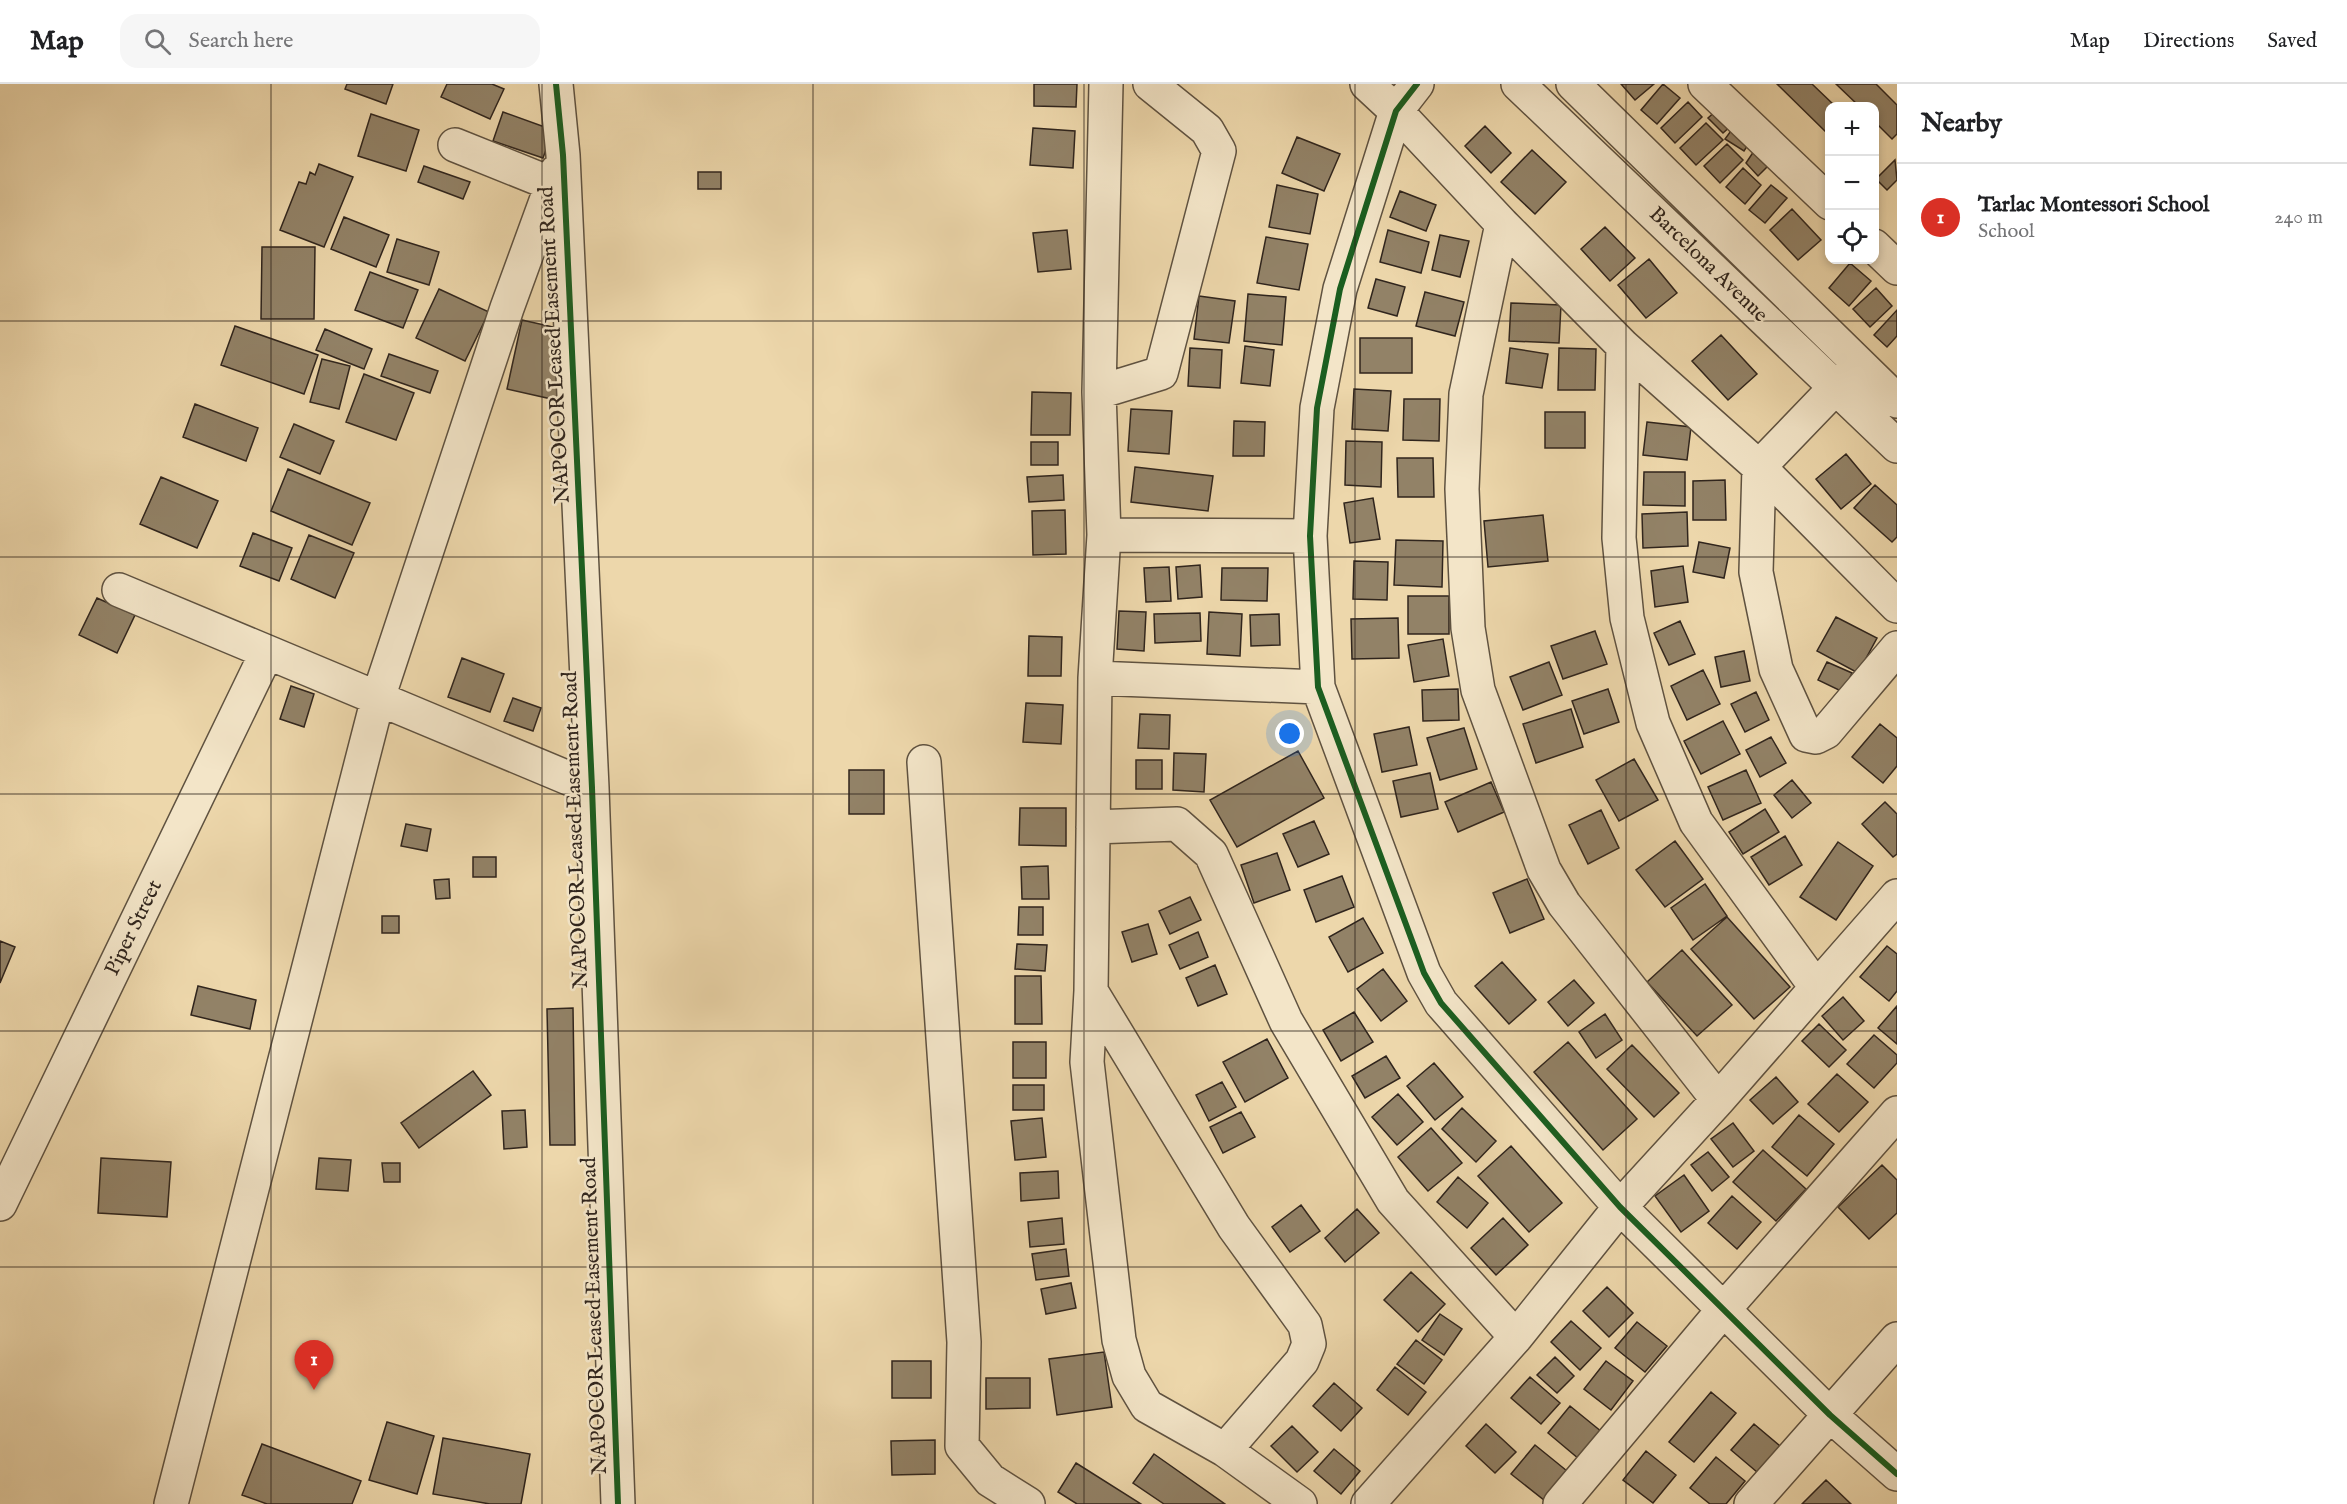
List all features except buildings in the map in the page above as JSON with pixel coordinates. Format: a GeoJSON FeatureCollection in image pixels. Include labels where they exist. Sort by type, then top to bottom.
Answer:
{"type":"FeatureCollection","features":[{"type":"Feature","properties":{"kind":"street","name":"NAPOCOR Leased Easement Road"},"geometry":{"type":"LineString","coordinates":[[556,84],[557,169],[592,788],[618,1504]]}},
{"type":"Feature","properties":{"kind":"street"},"geometry":{"type":"LineString","coordinates":[[1106,84],[1099,392],[1104,535],[1095,678],[1088,1062],[1122,1349],[1130,1376],[1147,1406],[1225,1450],[1300,1504]]}},
{"type":"Feature","properties":{"kind":"street"},"geometry":{"type":"LineString","coordinates":[[1099,392],[1161,373],[1219,151],[1207,130],[1150,84]]}},
{"type":"Feature","properties":{"kind":"street"},"geometry":{"type":"LineString","coordinates":[[1367,84],[1396,111],[1623,346],[1759,467],[1897,606]]}},
{"type":"Feature","properties":{"kind":"street"},"geometry":{"type":"LineString","coordinates":[[1417,84],[1396,111],[1340,289],[1317,408],[1310,536],[1318,687],[1424,973],[1441,1003],[1620,1207],[1830,1415],[1897,1474]]}},
{"type":"Feature","properties":{"kind":"street","name":"Barcelona Avenue"},"geometry":{"type":"LineString","coordinates":[[1518,84],[1897,446]]}},
{"type":"Feature","properties":{"kind":"street","name":"Barcelona Avenue"},"geometry":{"type":"LineString","coordinates":[[1573,84],[1897,401]]}},
{"type":"Feature","properties":{"kind":"street"},"geometry":{"type":"LineString","coordinates":[[1705,84],[1825,198]]}},
{"type":"Feature","properties":{"kind":"street"},"geometry":{"type":"LineString","coordinates":[[171,1504],[378,698],[507,308],[557,169],[456,145]]}},
{"type":"Feature","properties":{"kind":"street"},"geometry":{"type":"LineString","coordinates":[[1503,224],[1466,394],[1462,500],[1468,628],[1478,690],[1544,870],[1564,904],[1718,1100]]}},
{"type":"Feature","properties":{"kind":"street"},"geometry":{"type":"LineString","coordinates":[[1879,250],[1897,268]]}},
{"type":"Feature","properties":{"kind":"street"},"geometry":{"type":"LineString","coordinates":[[1623,346],[1618,494],[1619,538],[1627,618],[1653,723],[1696,822],[1816,987]]}},
{"type":"Feature","properties":{"kind":"street"},"geometry":{"type":"LineString","coordinates":[[1860,366],[1836,387],[1759,467],[1756,572],[1776,669],[1806,735],[1816,737],[1826,732],[1897,648]]}},
{"type":"Feature","properties":{"kind":"street"},"geometry":{"type":"LineString","coordinates":[[1104,535],[1310,536]]}},
{"type":"Feature","properties":{"kind":"street"},"geometry":{"type":"LineString","coordinates":[[119,590],[592,788]]}},
{"type":"Feature","properties":{"kind":"street","name":"Piper Street"},"geometry":{"type":"LineString","coordinates":[[0,1204],[267,652]]}},
{"type":"Feature","properties":{"kind":"street"},"geometry":{"type":"LineString","coordinates":[[1095,678],[1318,687]]}},
{"type":"Feature","properties":{"kind":"street"},"geometry":{"type":"LineString","coordinates":[[924,762],[964,1342],[962,1446],[990,1480],[1028,1504]]}},
{"type":"Feature","properties":{"kind":"street"},"geometry":{"type":"LineString","coordinates":[[1093,827],[1177,824],[1211,854],[1286,1021],[1393,1201],[1516,1337]]}},
{"type":"Feature","properties":{"kind":"street"},"geometry":{"type":"LineString","coordinates":[[1368,1504],[1516,1337],[1620,1207],[1718,1100],[1897,896]]}},
{"type":"Feature","properties":{"kind":"street"},"geometry":{"type":"LineString","coordinates":[[1091,992],[1234,1227],[1305,1325],[1309,1344],[1302,1361],[1225,1450]]}},
{"type":"Feature","properties":{"kind":"street"},"geometry":{"type":"LineString","coordinates":[[1560,1504],[1724,1309],[1897,1113]]}},
{"type":"Feature","properties":{"kind":"street"},"geometry":{"type":"LineString","coordinates":[[1750,1504],[1897,1339]]}},
{"type":"Feature","properties":{"kind":"cycle path"},"geometry":{"type":"LineString","coordinates":[[556,84],[563,155],[592,788],[618,1504]]}},
{"type":"Feature","properties":{"kind":"cycle path"},"geometry":{"type":"LineString","coordinates":[[1417,84],[1396,111],[1340,289],[1317,408],[1310,536],[1318,687],[1424,973],[1441,1003],[1620,1207],[1830,1415],[1897,1474]]}},
{"type":"Feature","properties":{"kind":"place","name":"Tarlac Montessori School"},"geometry":{"type":"Point","coordinates":[314,1390]}}]}
